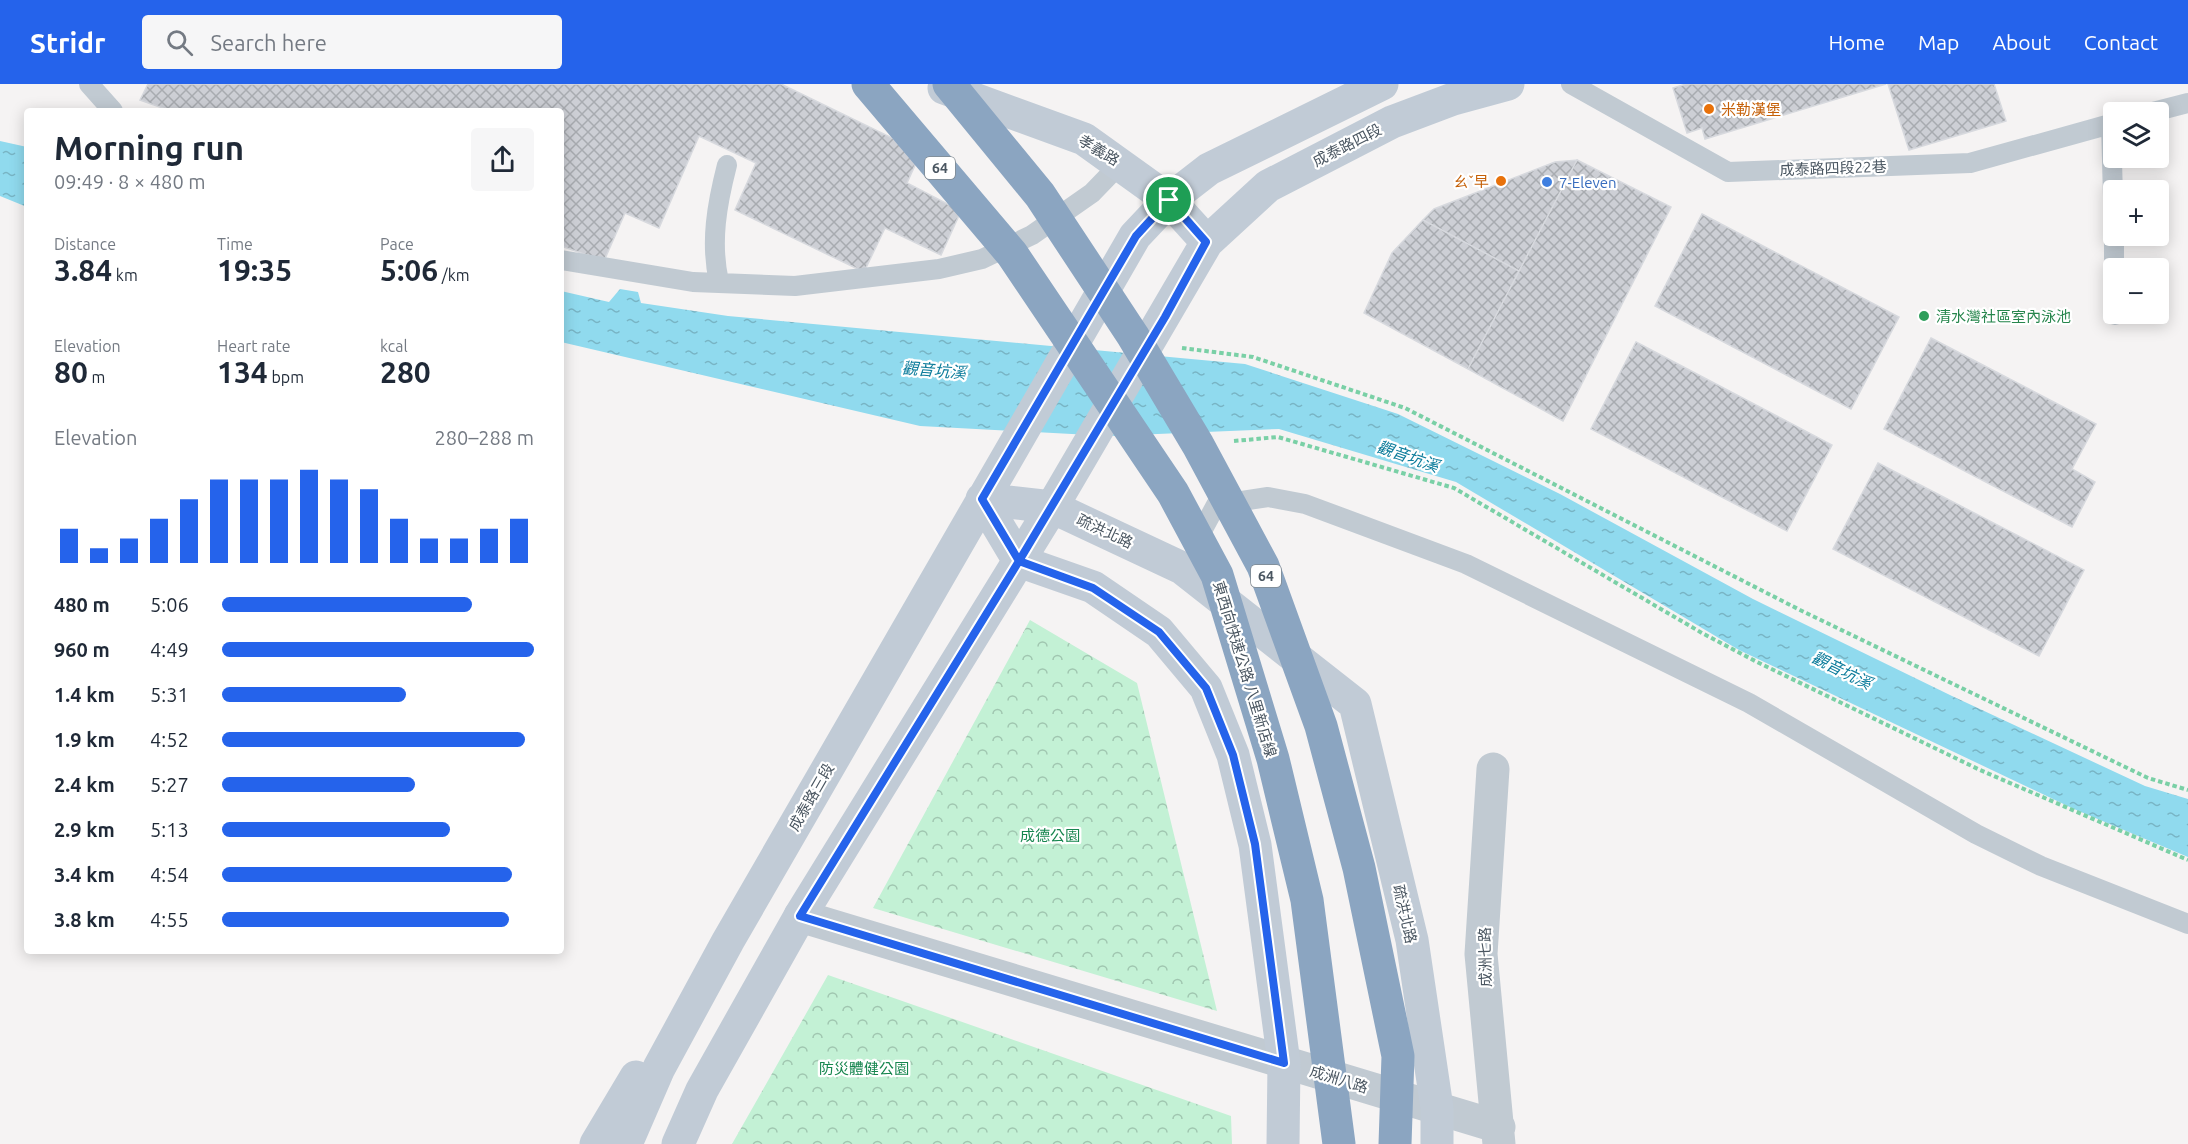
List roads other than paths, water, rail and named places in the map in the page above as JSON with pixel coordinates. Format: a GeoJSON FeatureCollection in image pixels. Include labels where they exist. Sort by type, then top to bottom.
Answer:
{"type":"FeatureCollection","features":[{"type":"Feature","properties":{"kind":"highway","name":"東西向快速公路 八里新店線"},"geometry":{"type":"LineString","coordinates":[[868,84],[1012,254],[1173,493],[1217,575],[1273,759],[1307,900],[1339,1144]]}},
{"type":"Feature","properties":{"kind":"highway","name":"64"},"geometry":{"type":"LineString","coordinates":[[949,84],[1040,195],[1133,336],[1198,445],[1263,566],[1321,726],[1359,868],[1398,1056],[1395,1144]]}},
{"type":"Feature","properties":{"kind":"main road","name":"孝義路"},"geometry":{"type":"LineString","coordinates":[[934,84],[1083,139],[1121,163],[1169,200],[1206,242]]}},
{"type":"Feature","properties":{"kind":"main road"},"geometry":{"type":"LineString","coordinates":[[1169,200],[1209,169],[1382,84]]}},
{"type":"Feature","properties":{"kind":"main road","name":"成泰路四段"},"geometry":{"type":"LineString","coordinates":[[1206,242],[1268,186],[1392,122],[1453,99],[1508,84]]}},
{"type":"Feature","properties":{"kind":"main road","name":"成泰路三段"},"geometry":{"type":"LineString","coordinates":[[626,1144],[659,1068],[728,941],[982,499],[1136,236],[1169,200]]}},
{"type":"Feature","properties":{"kind":"main road"},"geometry":{"type":"LineString","coordinates":[[678,1144],[702,1090],[800,916],[1052,507],[1165,317],[1206,242]]}},
{"type":"Feature","properties":{"kind":"main road"},"geometry":{"type":"LineString","coordinates":[[982,499],[1019,561],[1093,588],[1159,632],[1206,688],[1233,755],[1255,844],[1284,1063],[1283,1144]]}},
{"type":"Feature","properties":{"kind":"main road","name":"疏洪北路"},"geometry":{"type":"LineString","coordinates":[[982,499],[1052,507],[1182,568],[1355,704],[1412,940],[1437,1108],[1437,1144]]}},
{"type":"Feature","properties":{"kind":"main road"},"geometry":{"type":"LineString","coordinates":[[596,1144],[644,1062],[728,941]]}},
{"type":"Feature","properties":{"kind":"street","name":"成洲七路"},"geometry":{"type":"LineString","coordinates":[[1493,769],[1481,954],[1499,1136]]}},
{"type":"Feature","properties":{"kind":"street","name":"成洲八路"},"geometry":{"type":"LineString","coordinates":[[800,916],[1437,1108],[1499,1136]]}},
{"type":"Feature","properties":{"kind":"lane"},"geometry":{"type":"LineString","coordinates":[[90,84],[110,108]]}},
{"type":"Feature","properties":{"kind":"lane","name":"成泰路四段22巷"},"geometry":{"type":"LineString","coordinates":[[1571,84],[1728,172],[1970,163],[2103,126]]}},
{"type":"Feature","properties":{"kind":"lane"},"geometry":{"type":"LineString","coordinates":[[2169,108],[2188,103]]}},
{"type":"Feature","properties":{"kind":"lane"},"geometry":{"type":"LineString","coordinates":[[564,260],[693,282],[795,286],[939,269],[982,259],[1032,235],[1092,193],[1121,163]]}},
{"type":"Feature","properties":{"kind":"lane"},"geometry":{"type":"LineString","coordinates":[[719,282],[714,260],[715,225],[727,165]]}},
{"type":"Feature","properties":{"kind":"lane"},"geometry":{"type":"LineString","coordinates":[[1182,568],[1216,505],[1268,497],[1305,504],[1466,564],[1749,703],[1976,834],[2041,866],[2188,924]]}},
{"type":"Feature","properties":{"kind":"water"},"geometry":{"type":"Polygon","coordinates":[[[0,141],[24,146],[24,206],[0,196],[0,141]]]}},
{"type":"Feature","properties":{"kind":"water","name":"觀音坑溪"},"geometry":{"type":"Polygon","coordinates":[[[620,289],[638,292],[641,303],[728,316],[1245,364],[1398,414],[1560,494],[1753,599],[1952,696],[2145,786],[2188,799],[2188,857],[2074,809],[1739,650],[1456,482],[1279,429],[1109,436],[920,426],[564,343],[564,292],[609,302],[620,289]]]}},
{"type":"Feature","properties":{"kind":"place","name":"米勒漢堡"},"geometry":{"type":"Point","coordinates":[1709,109]}},
{"type":"Feature","properties":{"kind":"place","name":"ㄠˇ早"},"geometry":{"type":"Point","coordinates":[1501,181]}},
{"type":"Feature","properties":{"kind":"place","name":"7-Eleven"},"geometry":{"type":"Point","coordinates":[1547,182]}},
{"type":"Feature","properties":{"kind":"place","name":"清水灣社區室內泳池"},"geometry":{"type":"Point","coordinates":[1924,316]}},
{"type":"Feature","properties":{"kind":"park label","name":"成德公園"},"geometry":{"type":"Point","coordinates":[1050,835]}},
{"type":"Feature","properties":{"kind":"park label","name":"防災體健公園"},"geometry":{"type":"Point","coordinates":[864,1068]}}]}
